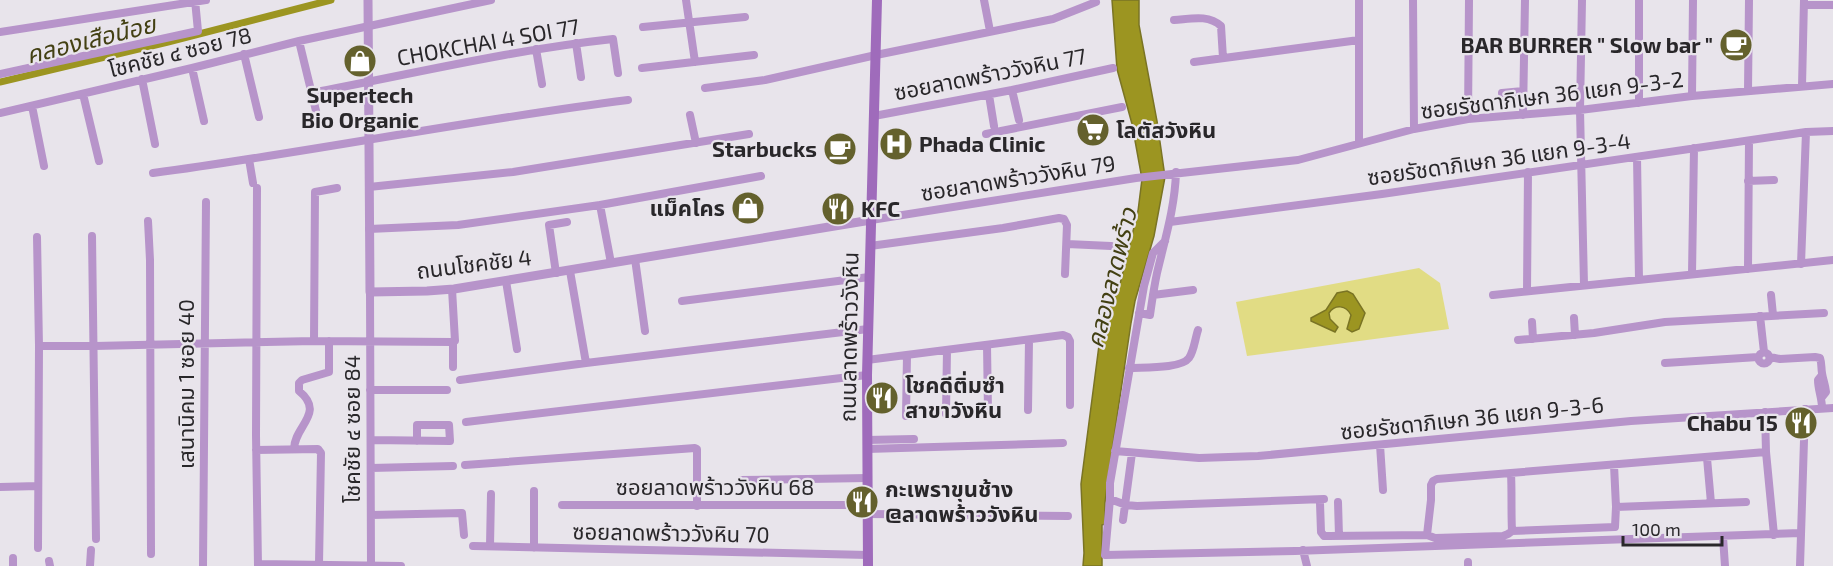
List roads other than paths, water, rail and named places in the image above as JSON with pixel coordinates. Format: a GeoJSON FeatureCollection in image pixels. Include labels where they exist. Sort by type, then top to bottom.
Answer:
{"type":"FeatureCollection","features":[{"type":"Feature","properties":{"kind":"main road","name":"ถนนลาดพร้าววังหิน"},"geometry":{"type":"LineString","coordinates":[[868,560],[867,360],[877,0]]}},
{"type":"Feature","properties":{"kind":"street"},"geometry":{"type":"LineString","coordinates":[[0,32],[206,0]]}},
{"type":"Feature","properties":{"kind":"street"},"geometry":{"type":"LineString","coordinates":[[368,0],[370,292]]}},
{"type":"Feature","properties":{"kind":"street","name":"โชคชัย ๔ ซอย 78"},"geometry":{"type":"LineString","coordinates":[[0,113],[299,41],[491,0]]}},
{"type":"Feature","properties":{"kind":"street"},"geometry":{"type":"LineString","coordinates":[[686,0],[695,62]]}},
{"type":"Feature","properties":{"kind":"street"},"geometry":{"type":"LineString","coordinates":[[984,0],[990,31]]}},
{"type":"Feature","properties":{"kind":"street"},"geometry":{"type":"LineString","coordinates":[[1359,0],[1359,143]]}},
{"type":"Feature","properties":{"kind":"street"},"geometry":{"type":"LineString","coordinates":[[1413,0],[1414,129]]}},
{"type":"Feature","properties":{"kind":"street"},"geometry":{"type":"LineString","coordinates":[[1468,120],[1469,0]]}},
{"type":"Feature","properties":{"kind":"street"},"geometry":{"type":"LineString","coordinates":[[1523,115],[1525,0]]}},
{"type":"Feature","properties":{"kind":"street"},"geometry":{"type":"LineString","coordinates":[[1582,0],[1580,110],[1584,285]]}},
{"type":"Feature","properties":{"kind":"street"},"geometry":{"type":"LineString","coordinates":[[1639,0],[1639,103]]}},
{"type":"Feature","properties":{"kind":"street"},"geometry":{"type":"LineString","coordinates":[[1692,96],[1693,0]]}},
{"type":"Feature","properties":{"kind":"street"},"geometry":{"type":"LineString","coordinates":[[1748,91],[1749,0]]}},
{"type":"Feature","properties":{"kind":"street"},"geometry":{"type":"LineString","coordinates":[[0,74],[198,31],[195,1]]}},
{"type":"Feature","properties":{"kind":"street"},"geometry":{"type":"LineString","coordinates":[[705,88],[765,80],[1053,19],[1096,2]]}},
{"type":"Feature","properties":{"kind":"street"},"geometry":{"type":"LineString","coordinates":[[1802,86],[1804,3],[1833,5]]}},
{"type":"Feature","properties":{"kind":"street"},"geometry":{"type":"LineString","coordinates":[[643,27],[745,17]]}},
{"type":"Feature","properties":{"kind":"street"},"geometry":{"type":"LineString","coordinates":[[1174,20],[1208,18],[1218,23],[1221,26],[1223,58]]}},
{"type":"Feature","properties":{"kind":"street","name":"CHOKCHAI 4 SOI 77"},"geometry":{"type":"LineString","coordinates":[[311,93],[491,56],[576,43],[614,40],[618,73]]}},
{"type":"Feature","properties":{"kind":"street"},"geometry":{"type":"LineString","coordinates":[[1194,62],[1359,40]]}},
{"type":"Feature","properties":{"kind":"street"},"geometry":{"type":"LineString","coordinates":[[299,41],[317,115]]}},
{"type":"Feature","properties":{"kind":"street"},"geometry":{"type":"LineString","coordinates":[[576,43],[581,77]]}},
{"type":"Feature","properties":{"kind":"street"},"geometry":{"type":"LineString","coordinates":[[536,49],[542,84]]}},
{"type":"Feature","properties":{"kind":"street"},"geometry":{"type":"LineString","coordinates":[[244,54],[259,117]]}},
{"type":"Feature","properties":{"kind":"street"},"geometry":{"type":"LineString","coordinates":[[642,68],[754,55]]}},
{"type":"Feature","properties":{"kind":"street"},"geometry":{"type":"LineString","coordinates":[[192,68],[204,121]]}},
{"type":"Feature","properties":{"kind":"street","name":"ซอยลาดพร้าววังหิน 77"},"geometry":{"type":"LineString","coordinates":[[874,116],[1113,68]]}},
{"type":"Feature","properties":{"kind":"street"},"geometry":{"type":"LineString","coordinates":[[142,79],[155,144]]}},
{"type":"Feature","properties":{"kind":"street","name":"ซอยรัชดาภิเษก 36 แยก 9-3-2"},"geometry":{"type":"LineString","coordinates":[[1136,178],[1298,160],[1414,129],[1468,120],[1580,110],[1692,96],[1833,84]]}},
{"type":"Feature","properties":{"kind":"street"},"geometry":{"type":"LineString","coordinates":[[1012,90],[1019,120]]}},
{"type":"Feature","properties":{"kind":"street"},"geometry":{"type":"LineString","coordinates":[[1502,93],[1524,91]]}},
{"type":"Feature","properties":{"kind":"street"},"geometry":{"type":"LineString","coordinates":[[83,94],[99,161]]}},
{"type":"Feature","properties":{"kind":"street"},"geometry":{"type":"LineString","coordinates":[[989,94],[994,126]]}},
{"type":"Feature","properties":{"kind":"street"},"geometry":{"type":"LineString","coordinates":[[153,172],[628,100]]}},
{"type":"Feature","properties":{"kind":"street"},"geometry":{"type":"LineString","coordinates":[[32,106],[44,166]]}},
{"type":"Feature","properties":{"kind":"street"},"geometry":{"type":"LineString","coordinates":[[986,134],[1122,107]]}},
{"type":"Feature","properties":{"kind":"street"},"geometry":{"type":"LineString","coordinates":[[690,115],[696,143]]}},
{"type":"Feature","properties":{"kind":"street","name":"ซอยรัชดาภิเษก 36 แยก 9-3-4"},"geometry":{"type":"LineString","coordinates":[[1170,222],[1382,194],[1806,132],[1833,131]]}},
{"type":"Feature","properties":{"kind":"street"},"geometry":{"type":"LineString","coordinates":[[1801,264],[1806,132]]}},
{"type":"Feature","properties":{"kind":"street"},"geometry":{"type":"LineString","coordinates":[[369,187],[513,172],[749,134]]}},
{"type":"Feature","properties":{"kind":"street"},"geometry":{"type":"LineString","coordinates":[[1748,269],[1749,141]]}},
{"type":"Feature","properties":{"kind":"street"},"geometry":{"type":"LineString","coordinates":[[1692,274],[1694,148]]}},
{"type":"Feature","properties":{"kind":"street"},"geometry":{"type":"LineString","coordinates":[[1637,157],[1639,280]]}},
{"type":"Feature","properties":{"kind":"street"},"geometry":{"type":"LineString","coordinates":[[249,159],[255,185],[258,565],[401,566]]}},
{"type":"Feature","properties":{"kind":"street"},"geometry":{"type":"LineString","coordinates":[[1139,313],[1150,315],[1176,194],[1176,172]]}},
{"type":"Feature","properties":{"kind":"street"},"geometry":{"type":"LineString","coordinates":[[1527,291],[1528,172]]}},
{"type":"Feature","properties":{"kind":"street"},"geometry":{"type":"LineString","coordinates":[[369,229],[458,225],[600,205],[761,176]]}},
{"type":"Feature","properties":{"kind":"street","name":"ซอยลาดพร้าววังหิน 79"},"geometry":{"type":"LineString","coordinates":[[871,220],[1136,178]]}},
{"type":"Feature","properties":{"kind":"street"},"geometry":{"type":"LineString","coordinates":[[1748,181],[1774,180]]}},
{"type":"Feature","properties":{"kind":"street"},"geometry":{"type":"LineString","coordinates":[[314,341],[315,192],[337,188]]}},
{"type":"Feature","properties":{"kind":"street","name":"เสนานิคม 1 ซอย 40"},"geometry":{"type":"LineString","coordinates":[[203,566],[206,202]]}},
{"type":"Feature","properties":{"kind":"street"},"geometry":{"type":"LineString","coordinates":[[600,205],[611,263]]}},
{"type":"Feature","properties":{"kind":"street"},"geometry":{"type":"LineString","coordinates":[[870,246],[1059,218],[1064,219],[1067,225],[1065,274]]}},
{"type":"Feature","properties":{"kind":"street","name":"ถนนโชคชัย 4"},"geometry":{"type":"LineString","coordinates":[[370,292],[452,289],[871,220]]}},
{"type":"Feature","properties":{"kind":"street"},"geometry":{"type":"LineString","coordinates":[[148,221],[151,554]]}},
{"type":"Feature","properties":{"kind":"street"},"geometry":{"type":"LineString","coordinates":[[556,273],[549,225],[567,222]]}},
{"type":"Feature","properties":{"kind":"street"},"geometry":{"type":"LineString","coordinates":[[92,236],[96,539]]}},
{"type":"Feature","properties":{"kind":"street"},"geometry":{"type":"LineString","coordinates":[[37,237],[38,548]]}},
{"type":"Feature","properties":{"kind":"street"},"geometry":{"type":"LineString","coordinates":[[1165,241],[1153,253],[1139,313],[1110,483],[1105,555],[1800,533]]}},
{"type":"Feature","properties":{"kind":"street"},"geometry":{"type":"LineString","coordinates":[[1066,243],[1111,246]]}},
{"type":"Feature","properties":{"kind":"street"},"geometry":{"type":"LineString","coordinates":[[634,259],[645,331]]}},
{"type":"Feature","properties":{"kind":"street"},"geometry":{"type":"LineString","coordinates":[[1493,295],[1833,260]]}},
{"type":"Feature","properties":{"kind":"street"},"geometry":{"type":"LineString","coordinates":[[570,270],[585,363]]}},
{"type":"Feature","properties":{"kind":"street"},"geometry":{"type":"LineString","coordinates":[[682,301],[869,277]]}},
{"type":"Feature","properties":{"kind":"street"},"geometry":{"type":"LineString","coordinates":[[506,281],[517,349]]}},
{"type":"Feature","properties":{"kind":"street"},"geometry":{"type":"LineString","coordinates":[[452,289],[455,341],[453,342],[453,367]]}},
{"type":"Feature","properties":{"kind":"street"},"geometry":{"type":"LineString","coordinates":[[1154,295],[1193,291]]}},
{"type":"Feature","properties":{"kind":"street","name":"โชคชัย ๔ ซอย 84"},"geometry":{"type":"LineString","coordinates":[[370,292],[371,565]]}},
{"type":"Feature","properties":{"kind":"street"},"geometry":{"type":"LineString","coordinates":[[1771,295],[1773,315]]}},
{"type":"Feature","properties":{"kind":"street"},"geometry":{"type":"LineString","coordinates":[[1518,340],[1575,335],[1665,322],[1824,313]]}},
{"type":"Feature","properties":{"kind":"street"},"geometry":{"type":"LineString","coordinates":[[1760,316],[1764,356]]}},
{"type":"Feature","properties":{"kind":"street"},"geometry":{"type":"LineString","coordinates":[[1574,318],[1575,335]]}},
{"type":"Feature","properties":{"kind":"street"},"geometry":{"type":"LineString","coordinates":[[1532,322],[1533,339]]}},
{"type":"Feature","properties":{"kind":"street"},"geometry":{"type":"LineString","coordinates":[[460,380],[868,329]]}},
{"type":"Feature","properties":{"kind":"street"},"geometry":{"type":"LineString","coordinates":[[1129,368],[1174,366],[1184,363],[1192,352],[1198,330]]}},
{"type":"Feature","properties":{"kind":"street"},"geometry":{"type":"LineString","coordinates":[[867,360],[1062,335],[1068,337],[1070,341],[1070,405]]}},
{"type":"Feature","properties":{"kind":"street"},"geometry":{"type":"LineString","coordinates":[[1028,410],[1029,340]]}},
{"type":"Feature","properties":{"kind":"street"},"geometry":{"type":"LineString","coordinates":[[39,346],[314,341],[453,342]]}},
{"type":"Feature","properties":{"kind":"street"},"geometry":{"type":"LineString","coordinates":[[294,449],[294,443],[311,408],[304,395],[299,392],[299,383],[328,372],[328,341]]}},
{"type":"Feature","properties":{"kind":"street"},"geometry":{"type":"LineString","coordinates":[[987,345],[988,412]]}},
{"type":"Feature","properties":{"kind":"street"},"geometry":{"type":"LineString","coordinates":[[946,350],[946,414]]}},
{"type":"Feature","properties":{"kind":"street"},"geometry":{"type":"LineString","coordinates":[[906,416],[907,355]]}},
{"type":"Feature","properties":{"kind":"street"},"geometry":{"type":"LineString","coordinates":[[1665,363],[1764,356],[1780,359],[1820,358],[1826,392],[1822,397],[1822,408]]}},
{"type":"Feature","properties":{"kind":"street"},"geometry":{"type":"LineString","coordinates":[[466,422],[867,375]]}},
{"type":"Feature","properties":{"kind":"street"},"geometry":{"type":"LineString","coordinates":[[370,390],[447,390]]}},
{"type":"Feature","properties":{"kind":"street","name":"ซอยรัชดาภิเษก 36 แยก 9-3-6"},"geometry":{"type":"LineString","coordinates":[[1115,451],[1199,458],[1308,453],[1631,421],[1833,408]]}},
{"type":"Feature","properties":{"kind":"street"},"geometry":{"type":"LineString","coordinates":[[1800,566],[1805,409]]}},
{"type":"Feature","properties":{"kind":"street"},"geometry":{"type":"LineString","coordinates":[[1765,412],[1766,452],[1774,535]]}},
{"type":"Feature","properties":{"kind":"street"},"geometry":{"type":"LineString","coordinates":[[370,440],[417,441],[450,441],[449,425],[417,425],[417,441]]}},
{"type":"Feature","properties":{"kind":"street"},"geometry":{"type":"LineString","coordinates":[[867,445],[914,439]]}},
{"type":"Feature","properties":{"kind":"street"},"geometry":{"type":"LineString","coordinates":[[867,445],[1063,443]]}},
{"type":"Feature","properties":{"kind":"street"},"geometry":{"type":"LineString","coordinates":[[1380,445],[1383,490]]}},
{"type":"Feature","properties":{"kind":"street"},"geometry":{"type":"LineString","coordinates":[[465,465],[695,448],[697,449],[697,506]]}},
{"type":"Feature","properties":{"kind":"street"},"geometry":{"type":"LineString","coordinates":[[256,450],[318,449],[321,453],[319,564]]}},
{"type":"Feature","properties":{"kind":"street"},"geometry":{"type":"LineString","coordinates":[[1427,535],[1431,485],[1437,479],[1766,452]]}},
{"type":"Feature","properties":{"kind":"street"},"geometry":{"type":"LineString","coordinates":[[1123,520],[1132,453]]}},
{"type":"Feature","properties":{"kind":"street"},"geometry":{"type":"LineString","coordinates":[[1707,458],[1711,503]]}},
{"type":"Feature","properties":{"kind":"street"},"geometry":{"type":"LineString","coordinates":[[1110,499],[1137,506],[1322,501],[1321,532],[1324,536],[1427,535],[1435,538],[1503,536],[1512,531],[1616,527],[1614,465]]}},
{"type":"Feature","properties":{"kind":"street"},"geometry":{"type":"LineString","coordinates":[[371,468],[453,466]]}},
{"type":"Feature","properties":{"kind":"street"},"geometry":{"type":"LineString","coordinates":[[1511,473],[1512,531]]}},
{"type":"Feature","properties":{"kind":"street"},"geometry":{"type":"LineString","coordinates":[[741,480],[868,478]]}},
{"type":"Feature","properties":{"kind":"street"},"geometry":{"type":"LineString","coordinates":[[0,487],[38,486]]}},
{"type":"Feature","properties":{"kind":"street"},"geometry":{"type":"LineString","coordinates":[[534,491],[534,548]]}},
{"type":"Feature","properties":{"kind":"street"},"geometry":{"type":"LineString","coordinates":[[490,546],[491,494]]}},
{"type":"Feature","properties":{"kind":"street"},"geometry":{"type":"LineString","coordinates":[[1338,502],[1339,536]]}},
{"type":"Feature","properties":{"kind":"street"},"geometry":{"type":"LineString","coordinates":[[1616,507],[1746,502]]}},
{"type":"Feature","properties":{"kind":"street","name":"ซอยลาดพร้าววังหิน 68"},"geometry":{"type":"LineString","coordinates":[[562,505],[697,506],[1068,516]]}},
{"type":"Feature","properties":{"kind":"street"},"geometry":{"type":"LineString","coordinates":[[371,515],[462,513],[464,534]]}},
{"type":"Feature","properties":{"kind":"street"},"geometry":{"type":"LineString","coordinates":[[1723,537],[1725,566]]}},
{"type":"Feature","properties":{"kind":"street","name":"ซอยลาดพร้าววังหิน 70"},"geometry":{"type":"LineString","coordinates":[[473,546],[868,560]]}},
{"type":"Feature","properties":{"kind":"street"},"geometry":{"type":"LineString","coordinates":[[90,566],[91,550]]}},
{"type":"Feature","properties":{"kind":"street"},"geometry":{"type":"LineString","coordinates":[[1303,550],[1307,566]]}},
{"type":"Feature","properties":{"kind":"waterway","name":"คลองเสือน้อย"},"geometry":{"type":"LineString","coordinates":[[0,82],[331,0]]}},
{"type":"Feature","properties":{"kind":"place","name":"BAR BURRER \" Slow bar \""},"geometry":{"type":"Point","coordinates":[1736,45]}},
{"type":"Feature","properties":{"kind":"place","name":"Supertech Bio Organic"},"geometry":{"type":"Point","coordinates":[360,61]}},
{"type":"Feature","properties":{"kind":"place","name":"โลตัสวังหิน"},"geometry":{"type":"Point","coordinates":[1093,130]}},
{"type":"Feature","properties":{"kind":"place","name":"Phada Clinic"},"geometry":{"type":"Point","coordinates":[896,144]}},
{"type":"Feature","properties":{"kind":"place","name":"Starbucks"},"geometry":{"type":"Point","coordinates":[840,149]}},
{"type":"Feature","properties":{"kind":"place","name":"แม็คโคร"},"geometry":{"type":"Point","coordinates":[748,208]}},
{"type":"Feature","properties":{"kind":"place","name":"KFC"},"geometry":{"type":"Point","coordinates":[838,209]}},
{"type":"Feature","properties":{"kind":"place","name":"โชคดีติ่มซำ สาขาวังหิน"},"geometry":{"type":"Point","coordinates":[882,398]}},
{"type":"Feature","properties":{"kind":"place","name":"Chabu 15"},"geometry":{"type":"Point","coordinates":[1801,423]}},
{"type":"Feature","properties":{"kind":"place","name":"กะเพราขุนช้าง @ลาดพร้าววังหิน"},"geometry":{"type":"Point","coordinates":[862,502]}},
{"type":"Feature","properties":{"kind":"water label","name":"คลองลาดพร้าว"},"geometry":{"type":"Point","coordinates":[1112,278]}}]}
